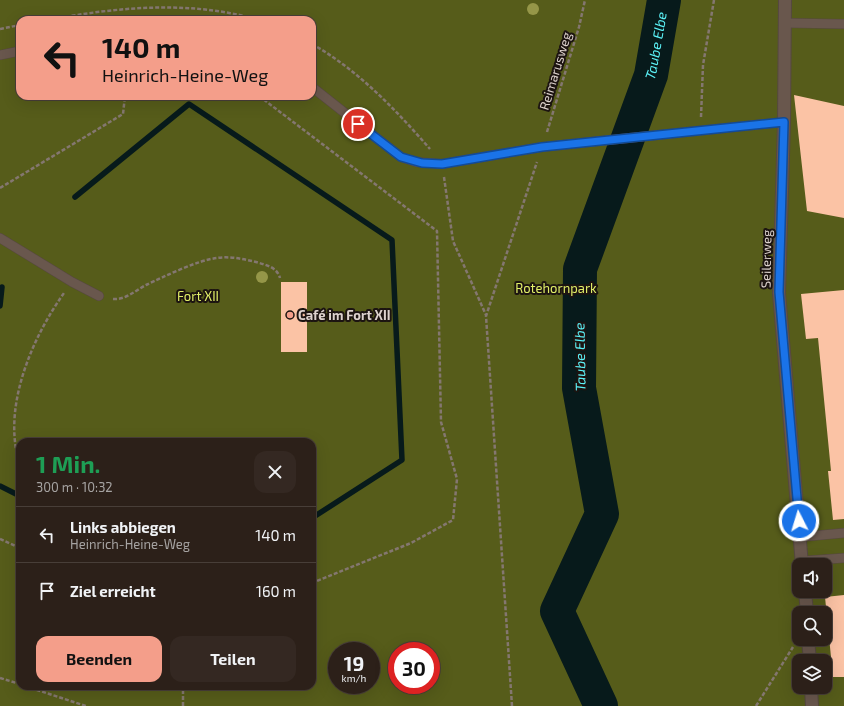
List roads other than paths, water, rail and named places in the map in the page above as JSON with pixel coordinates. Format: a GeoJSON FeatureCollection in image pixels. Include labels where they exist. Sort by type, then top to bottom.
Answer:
{"type":"FeatureCollection","features":[{"type":"Feature","properties":{"kind":"street","name":"Seilerweg"},"geometry":{"type":"LineString","coordinates":[[785,0],[784,122],[779,292],[802,558]]}},
{"type":"Feature","properties":{"kind":"street"},"geometry":{"type":"LineString","coordinates":[[811,694],[812,706]]}},
{"type":"Feature","properties":{"kind":"lane"},"geometry":{"type":"LineString","coordinates":[[785,23],[844,24]]}},
{"type":"Feature","properties":{"kind":"lane"},"geometry":{"type":"LineString","coordinates":[[0,55],[16,52]]}},
{"type":"Feature","properties":{"kind":"lane"},"geometry":{"type":"LineString","coordinates":[[316,90],[381,143],[401,157],[422,163],[442,164],[542,147],[784,122]]}},
{"type":"Feature","properties":{"kind":"lane"},"geometry":{"type":"LineString","coordinates":[[0,238],[72,282],[99,296]]}},
{"type":"Feature","properties":{"kind":"lane"},"geometry":{"type":"LineString","coordinates":[[800,537],[844,533]]}},
{"type":"Feature","properties":{"kind":"lane"},"geometry":{"type":"LineString","coordinates":[[832,559],[844,558]]}},
{"type":"Feature","properties":{"kind":"waterway","name":"Taube Elbe"},"geometry":{"type":"LineString","coordinates":[[601,706],[557,611],[602,514],[579,388],[580,269],[651,75],[664,0]]}},
{"type":"Feature","properties":{"kind":"waterway"},"geometry":{"type":"LineString","coordinates":[[75,197],[189,104],[392,240],[402,460],[316,515]]}},
{"type":"Feature","properties":{"kind":"waterway"},"geometry":{"type":"LineString","coordinates":[[0,306],[2,287]]}},
{"type":"Feature","properties":{"kind":"waterway"},"geometry":{"type":"LineString","coordinates":[[0,486],[16,494]]}},
{"type":"Feature","properties":{"kind":"place","name":"Café im Fort XII"},"geometry":{"type":"Point","coordinates":[290,315]}},
{"type":"Feature","properties":{"kind":"park label","name":"Rotehornpark"},"geometry":{"type":"Point","coordinates":[556,288]}},
{"type":"Feature","properties":{"kind":"park label","name":"Fort XII"},"geometry":{"type":"Point","coordinates":[198,296]}}]}
